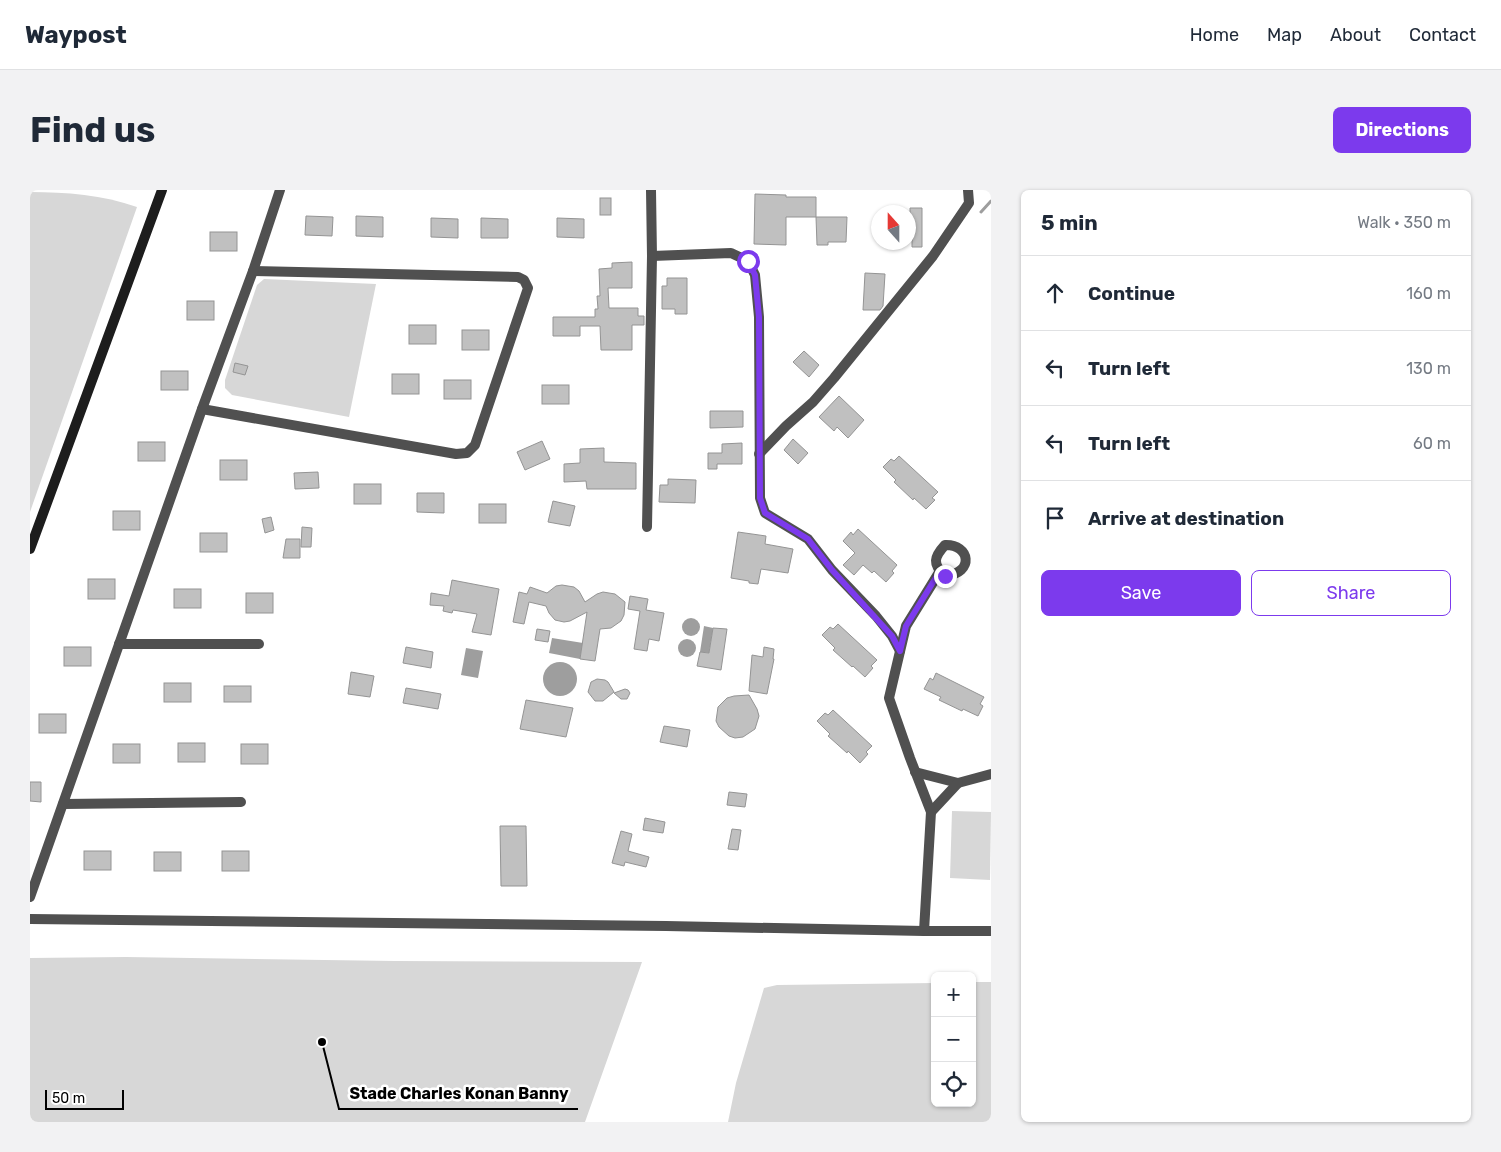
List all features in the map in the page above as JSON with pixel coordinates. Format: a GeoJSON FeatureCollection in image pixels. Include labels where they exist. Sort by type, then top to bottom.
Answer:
{"type":"FeatureCollection","features":[{"type":"Feature","properties":{"kind":"street"},"geometry":{"type":"LineString","coordinates":[[30,548],[162,190]]}},
{"type":"Feature","properties":{"kind":"street"},"geometry":{"type":"LineString","coordinates":[[30,897],[202,409],[253,271],[280,190]]}},
{"type":"Feature","properties":{"kind":"street"},"geometry":{"type":"LineString","coordinates":[[647,527],[652,256],[651,190]]}},
{"type":"Feature","properties":{"kind":"street"},"geometry":{"type":"LineString","coordinates":[[759,454],[813,402],[933,256],[969,203],[968,190]]}},
{"type":"Feature","properties":{"kind":"street"},"geometry":{"type":"LineString","coordinates":[[652,256],[731,253],[748,261],[755,275],[759,317],[760,498],[765,513],[808,539],[832,570],[886,629],[900,651]]}},
{"type":"Feature","properties":{"kind":"street"},"geometry":{"type":"LineString","coordinates":[[202,409],[456,454],[468,453],[474,445],[528,288],[524,280],[518,277],[253,271]]}},
{"type":"Feature","properties":{"kind":"street"},"geometry":{"type":"LineString","coordinates":[[924,931],[931,812],[889,698],[906,626],[940,571]]}},
{"type":"Feature","properties":{"kind":"street"},"geometry":{"type":"LineString","coordinates":[[119,644],[259,644]]}},
{"type":"Feature","properties":{"kind":"street"},"geometry":{"type":"LineString","coordinates":[[915,772],[958,783],[991,774]]}},
{"type":"Feature","properties":{"kind":"street"},"geometry":{"type":"LineString","coordinates":[[931,812],[958,783]]}},
{"type":"Feature","properties":{"kind":"street"},"geometry":{"type":"LineString","coordinates":[[63,804],[241,802]]}},
{"type":"Feature","properties":{"kind":"street"},"geometry":{"type":"LineString","coordinates":[[30,919],[623,925],[924,931],[991,930]]}},
{"type":"Feature","properties":{"kind":"shaded area"},"geometry":{"type":"Polygon","coordinates":[[[30,192],[84,195],[137,207],[30,512],[30,192]]]}},
{"type":"Feature","properties":{"kind":"shaded area"},"geometry":{"type":"Polygon","coordinates":[[[264,279],[376,284],[349,417],[232,395],[225,388],[225,380],[257,285],[264,279]]]}},
{"type":"Feature","properties":{"kind":"shaded area"},"geometry":{"type":"Polygon","coordinates":[[[691,618],[697,621],[700,627],[697,633],[691,636],[685,633],[682,627],[685,621],[691,618]]]}},
{"type":"Feature","properties":{"kind":"shaded area"},"geometry":{"type":"Polygon","coordinates":[[[704,626],[713,628],[709,653],[700,652],[704,626]]]}},
{"type":"Feature","properties":{"kind":"shaded area"},"geometry":{"type":"Polygon","coordinates":[[[552,638],[583,643],[580,659],[549,653],[552,638]]]}},
{"type":"Feature","properties":{"kind":"shaded area"},"geometry":{"type":"Polygon","coordinates":[[[687,639],[693,642],[696,648],[693,654],[687,657],[681,654],[678,648],[681,642],[687,639]]]}},
{"type":"Feature","properties":{"kind":"shaded area"},"geometry":{"type":"Polygon","coordinates":[[[466,648],[483,651],[478,678],[461,675],[466,648]]]}},
{"type":"Feature","properties":{"kind":"shaded area"},"geometry":{"type":"Polygon","coordinates":[[[560,662],[572,667],[577,679],[572,691],[560,696],[548,691],[543,679],[548,667],[560,662]]]}},
{"type":"Feature","properties":{"kind":"shaded area"},"geometry":{"type":"Polygon","coordinates":[[[952,811],[991,812],[990,880],[950,878],[952,811]]]}},
{"type":"Feature","properties":{"kind":"shaded area"},"geometry":{"type":"Polygon","coordinates":[[[126,957],[642,962],[585,1122],[30,1122],[30,958],[126,957]]]}},
{"type":"Feature","properties":{"kind":"shaded area"},"geometry":{"type":"Polygon","coordinates":[[[976,982],[991,982],[991,1122],[728,1122],[736,1083],[764,988],[777,985],[931,983],[931,1107],[976,1107],[976,982]]]}},
{"type":"Feature","properties":{"kind":"building"},"geometry":{"type":"Polygon","coordinates":[[[755,194],[816,197],[816,217],[786,217],[786,245],[754,244],[755,194]]]}},
{"type":"Feature","properties":{"kind":"building"},"geometry":{"type":"Polygon","coordinates":[[[600,198],[611,198],[611,215],[600,215],[600,198]]]}},
{"type":"Feature","properties":{"kind":"building"},"geometry":{"type":"Polygon","coordinates":[[[916,208],[922,208],[922,247],[916,247],[916,208]]]}},
{"type":"Feature","properties":{"kind":"building"},"geometry":{"type":"Polygon","coordinates":[[[306,216],[333,217],[332,236],[305,235],[306,216]]]}},
{"type":"Feature","properties":{"kind":"building"},"geometry":{"type":"Polygon","coordinates":[[[356,216],[383,217],[383,237],[356,236],[356,216]]]}},
{"type":"Feature","properties":{"kind":"building"},"geometry":{"type":"Polygon","coordinates":[[[816,217],[847,217],[846,242],[828,242],[828,245],[817,245],[816,217]]]}},
{"type":"Feature","properties":{"kind":"building"},"geometry":{"type":"Polygon","coordinates":[[[431,218],[458,219],[458,238],[431,237],[431,218]]]}},
{"type":"Feature","properties":{"kind":"building"},"geometry":{"type":"Polygon","coordinates":[[[481,218],[508,219],[508,238],[481,238],[481,218]]]}},
{"type":"Feature","properties":{"kind":"building"},"geometry":{"type":"Polygon","coordinates":[[[557,218],[584,219],[584,238],[557,237],[557,218]]]}},
{"type":"Feature","properties":{"kind":"building"},"geometry":{"type":"Polygon","coordinates":[[[210,232],[237,232],[237,251],[210,251],[210,232]]]}},
{"type":"Feature","properties":{"kind":"building"},"geometry":{"type":"Polygon","coordinates":[[[632,262],[632,288],[608,288],[609,308],[638,308],[638,316],[644,316],[644,325],[632,325],[632,350],[601,350],[600,326],[580,326],[580,336],[553,336],[553,317],[595,317],[595,309],[598,309],[597,296],[600,296],[599,269],[612,268],[612,263],[632,262]]]}},
{"type":"Feature","properties":{"kind":"building"},"geometry":{"type":"Polygon","coordinates":[[[865,273],[885,274],[883,306],[880,310],[863,310],[865,273]]]}},
{"type":"Feature","properties":{"kind":"building"},"geometry":{"type":"Polygon","coordinates":[[[667,278],[687,278],[687,314],[675,314],[675,309],[662,309],[662,286],[667,286],[667,278]]]}},
{"type":"Feature","properties":{"kind":"building"},"geometry":{"type":"Polygon","coordinates":[[[187,301],[214,301],[214,320],[187,320],[187,301]]]}},
{"type":"Feature","properties":{"kind":"building"},"geometry":{"type":"Polygon","coordinates":[[[409,325],[436,325],[436,344],[409,344],[409,325]]]}},
{"type":"Feature","properties":{"kind":"building"},"geometry":{"type":"Polygon","coordinates":[[[462,330],[489,330],[489,350],[462,350],[462,330]]]}},
{"type":"Feature","properties":{"kind":"building"},"geometry":{"type":"Polygon","coordinates":[[[804,351],[819,365],[809,377],[793,362],[804,351]]]}},
{"type":"Feature","properties":{"kind":"building"},"geometry":{"type":"Polygon","coordinates":[[[235,363],[248,366],[245,375],[233,372],[235,363]]]}},
{"type":"Feature","properties":{"kind":"building"},"geometry":{"type":"Polygon","coordinates":[[[161,371],[188,371],[188,390],[161,390],[161,371]]]}},
{"type":"Feature","properties":{"kind":"building"},"geometry":{"type":"Polygon","coordinates":[[[392,374],[419,374],[419,394],[392,394],[392,374]]]}},
{"type":"Feature","properties":{"kind":"building"},"geometry":{"type":"Polygon","coordinates":[[[444,380],[471,380],[471,399],[444,399],[444,380]]]}},
{"type":"Feature","properties":{"kind":"building"},"geometry":{"type":"Polygon","coordinates":[[[542,385],[569,385],[569,404],[542,404],[542,385]]]}},
{"type":"Feature","properties":{"kind":"building"},"geometry":{"type":"Polygon","coordinates":[[[839,396],[864,420],[848,438],[837,427],[834,431],[819,417],[839,396]]]}},
{"type":"Feature","properties":{"kind":"building"},"geometry":{"type":"Polygon","coordinates":[[[710,411],[743,411],[743,427],[710,428],[710,411]]]}},
{"type":"Feature","properties":{"kind":"building"},"geometry":{"type":"Polygon","coordinates":[[[793,439],[808,453],[798,464],[784,450],[793,439]]]}},
{"type":"Feature","properties":{"kind":"building"},"geometry":{"type":"Polygon","coordinates":[[[542,441],[550,459],[525,470],[517,452],[542,441]]]}},
{"type":"Feature","properties":{"kind":"building"},"geometry":{"type":"Polygon","coordinates":[[[138,442],[165,442],[165,461],[138,461],[138,442]]]}},
{"type":"Feature","properties":{"kind":"building"},"geometry":{"type":"Polygon","coordinates":[[[742,443],[742,464],[717,464],[717,469],[708,469],[708,453],[722,453],[722,444],[742,443]]]}},
{"type":"Feature","properties":{"kind":"building"},"geometry":{"type":"Polygon","coordinates":[[[604,448],[604,462],[636,463],[636,489],[587,489],[586,481],[564,482],[564,464],[580,463],[580,449],[604,448]]]}},
{"type":"Feature","properties":{"kind":"building"},"geometry":{"type":"Polygon","coordinates":[[[899,456],[938,492],[932,498],[935,500],[926,509],[914,498],[913,500],[894,482],[896,480],[883,467],[891,459],[894,461],[899,456]]]}},
{"type":"Feature","properties":{"kind":"building"},"geometry":{"type":"Polygon","coordinates":[[[220,460],[247,460],[247,480],[220,480],[220,460]]]}},
{"type":"Feature","properties":{"kind":"building"},"geometry":{"type":"Polygon","coordinates":[[[318,472],[319,488],[295,489],[294,473],[318,472]]]}},
{"type":"Feature","properties":{"kind":"building"},"geometry":{"type":"Polygon","coordinates":[[[668,479],[696,480],[695,503],[659,502],[660,485],[668,485],[668,479]]]}},
{"type":"Feature","properties":{"kind":"building"},"geometry":{"type":"Polygon","coordinates":[[[354,484],[381,484],[381,504],[354,504],[354,484]]]}},
{"type":"Feature","properties":{"kind":"building"},"geometry":{"type":"Polygon","coordinates":[[[417,493],[444,493],[444,513],[417,512],[417,493]]]}},
{"type":"Feature","properties":{"kind":"building"},"geometry":{"type":"Polygon","coordinates":[[[553,501],[575,506],[570,526],[548,522],[553,501]]]}},
{"type":"Feature","properties":{"kind":"building"},"geometry":{"type":"Polygon","coordinates":[[[479,504],[506,504],[506,523],[479,523],[479,504]]]}},
{"type":"Feature","properties":{"kind":"building"},"geometry":{"type":"Polygon","coordinates":[[[113,511],[140,511],[140,530],[113,530],[113,511]]]}},
{"type":"Feature","properties":{"kind":"building"},"geometry":{"type":"Polygon","coordinates":[[[271,517],[274,530],[265,533],[262,519],[271,517]]]}},
{"type":"Feature","properties":{"kind":"building"},"geometry":{"type":"Polygon","coordinates":[[[302,527],[312,528],[311,547],[301,547],[302,527]]]}},
{"type":"Feature","properties":{"kind":"building"},"geometry":{"type":"Polygon","coordinates":[[[858,529],[897,565],[892,571],[894,573],[886,582],[874,571],[872,573],[863,565],[854,575],[843,565],[855,553],[843,541],[851,532],[853,535],[858,529]]]}},
{"type":"Feature","properties":{"kind":"building"},"geometry":{"type":"Polygon","coordinates":[[[738,532],[766,536],[765,544],[793,549],[788,573],[761,569],[758,584],[731,578],[738,532]]]}},
{"type":"Feature","properties":{"kind":"building"},"geometry":{"type":"Polygon","coordinates":[[[200,533],[227,533],[227,552],[200,552],[200,533]]]}},
{"type":"Feature","properties":{"kind":"building"},"geometry":{"type":"Polygon","coordinates":[[[286,539],[300,539],[300,558],[283,558],[286,539]]]}},
{"type":"Feature","properties":{"kind":"building"},"geometry":{"type":"Polygon","coordinates":[[[88,579],[115,579],[115,599],[88,599],[88,579]]]}},
{"type":"Feature","properties":{"kind":"building"},"geometry":{"type":"Polygon","coordinates":[[[452,580],[499,589],[491,635],[472,632],[477,614],[453,610],[452,613],[443,611],[444,606],[430,605],[431,593],[449,596],[452,580]]]}},
{"type":"Feature","properties":{"kind":"building"},"geometry":{"type":"Polygon","coordinates":[[[556,586],[574,587],[579,591],[585,602],[603,592],[615,594],[625,602],[624,615],[621,621],[611,628],[600,629],[595,661],[580,659],[587,612],[564,622],[555,620],[546,606],[529,602],[524,624],[513,622],[519,592],[527,594],[530,587],[547,593],[556,586]]]}},
{"type":"Feature","properties":{"kind":"building"},"geometry":{"type":"Polygon","coordinates":[[[174,589],[201,589],[201,608],[174,608],[174,589]]]}},
{"type":"Feature","properties":{"kind":"building"},"geometry":{"type":"Polygon","coordinates":[[[246,593],[273,593],[273,613],[246,613],[246,593]]]}},
{"type":"Feature","properties":{"kind":"building"},"geometry":{"type":"Polygon","coordinates":[[[630,596],[648,599],[646,610],[664,613],[659,641],[649,639],[647,651],[634,649],[640,611],[628,609],[630,596]]]}},
{"type":"Feature","properties":{"kind":"building"},"geometry":{"type":"Polygon","coordinates":[[[838,624],[877,660],[865,677],[833,650],[835,648],[822,635],[830,627],[833,629],[838,624]]]}},
{"type":"Feature","properties":{"kind":"building"},"geometry":{"type":"Polygon","coordinates":[[[713,628],[727,629],[721,670],[697,666],[700,652],[709,653],[713,628]]]}},
{"type":"Feature","properties":{"kind":"building"},"geometry":{"type":"Polygon","coordinates":[[[537,629],[550,631],[548,642],[535,640],[537,629]]]}},
{"type":"Feature","properties":{"kind":"building"},"geometry":{"type":"Polygon","coordinates":[[[64,647],[91,647],[91,666],[64,666],[64,647]]]}},
{"type":"Feature","properties":{"kind":"building"},"geometry":{"type":"Polygon","coordinates":[[[406,647],[433,652],[431,668],[403,663],[406,647]]]}},
{"type":"Feature","properties":{"kind":"building"},"geometry":{"type":"Polygon","coordinates":[[[764,647],[774,649],[774,659],[767,694],[749,691],[752,655],[763,657],[764,647]]]}},
{"type":"Feature","properties":{"kind":"building"},"geometry":{"type":"Polygon","coordinates":[[[351,672],[374,676],[370,697],[348,694],[351,672]]]}},
{"type":"Feature","properties":{"kind":"building"},"geometry":{"type":"Polygon","coordinates":[[[936,673],[984,697],[980,704],[983,706],[978,716],[939,700],[941,697],[924,689],[930,678],[933,680],[936,673]]]}},
{"type":"Feature","properties":{"kind":"building"},"geometry":{"type":"Polygon","coordinates":[[[597,679],[608,682],[614,692],[603,701],[595,701],[588,692],[591,682],[597,679]]]}},
{"type":"Feature","properties":{"kind":"building"},"geometry":{"type":"Polygon","coordinates":[[[164,683],[191,683],[191,702],[164,702],[164,683]]]}},
{"type":"Feature","properties":{"kind":"building"},"geometry":{"type":"Polygon","coordinates":[[[224,686],[251,686],[251,702],[224,702],[224,686]]]}},
{"type":"Feature","properties":{"kind":"building"},"geometry":{"type":"Polygon","coordinates":[[[406,688],[441,694],[438,709],[403,703],[406,688]]]}},
{"type":"Feature","properties":{"kind":"building"},"geometry":{"type":"Polygon","coordinates":[[[625,689],[630,693],[627,699],[621,699],[614,693],[625,689]]]}},
{"type":"Feature","properties":{"kind":"building"},"geometry":{"type":"Polygon","coordinates":[[[749,695],[759,716],[755,729],[743,737],[735,738],[729,736],[719,727],[716,721],[718,707],[727,698],[749,695]]]}},
{"type":"Feature","properties":{"kind":"building"},"geometry":{"type":"Polygon","coordinates":[[[526,700],[573,708],[566,737],[520,729],[526,700]]]}},
{"type":"Feature","properties":{"kind":"building"},"geometry":{"type":"Polygon","coordinates":[[[833,710],[872,746],[860,763],[828,736],[830,734],[817,721],[825,713],[828,715],[833,710]]]}},
{"type":"Feature","properties":{"kind":"building"},"geometry":{"type":"Polygon","coordinates":[[[39,714],[66,714],[66,733],[39,733],[39,714]]]}},
{"type":"Feature","properties":{"kind":"building"},"geometry":{"type":"Polygon","coordinates":[[[664,726],[690,730],[687,747],[660,742],[664,726]]]}},
{"type":"Feature","properties":{"kind":"building"},"geometry":{"type":"Polygon","coordinates":[[[178,743],[205,743],[205,762],[178,762],[178,743]]]}},
{"type":"Feature","properties":{"kind":"building"},"geometry":{"type":"Polygon","coordinates":[[[113,744],[140,744],[140,763],[113,763],[113,744]]]}},
{"type":"Feature","properties":{"kind":"building"},"geometry":{"type":"Polygon","coordinates":[[[241,744],[268,744],[268,764],[241,764],[241,744]]]}},
{"type":"Feature","properties":{"kind":"building"},"geometry":{"type":"Polygon","coordinates":[[[30,782],[41,782],[41,802],[30,801],[30,782]]]}},
{"type":"Feature","properties":{"kind":"building"},"geometry":{"type":"Polygon","coordinates":[[[729,792],[747,794],[745,807],[727,805],[729,792]]]}},
{"type":"Feature","properties":{"kind":"building"},"geometry":{"type":"Polygon","coordinates":[[[645,818],[665,822],[663,833],[643,830],[645,818]]]}},
{"type":"Feature","properties":{"kind":"building"},"geometry":{"type":"Polygon","coordinates":[[[500,826],[526,826],[527,886],[501,886],[500,826]]]}},
{"type":"Feature","properties":{"kind":"building"},"geometry":{"type":"Polygon","coordinates":[[[732,829],[741,830],[738,850],[728,849],[732,829]]]}},
{"type":"Feature","properties":{"kind":"building"},"geometry":{"type":"Polygon","coordinates":[[[621,831],[632,834],[628,851],[649,857],[646,867],[625,862],[624,866],[612,863],[621,831]]]}},
{"type":"Feature","properties":{"kind":"building"},"geometry":{"type":"Polygon","coordinates":[[[84,851],[111,851],[111,870],[84,870],[84,851]]]}},
{"type":"Feature","properties":{"kind":"building"},"geometry":{"type":"Polygon","coordinates":[[[222,851],[249,851],[249,871],[222,871],[222,851]]]}},
{"type":"Feature","properties":{"kind":"building"},"geometry":{"type":"Polygon","coordinates":[[[154,852],[181,852],[181,871],[154,871],[154,852]]]}},
{"type":"Feature","properties":{"kind":"waterway"},"geometry":{"type":"LineString","coordinates":[[981,212],[991,201]]}},
{"type":"Feature","properties":{"kind":"place","name":"Stade Charles Konan Banny"},"geometry":{"type":"Point","coordinates":[322,1042]}},
{"type":"Feature","properties":{"kind":"route"},"geometry":{"type":"LineString","coordinates":[[748,261],[755,275],[759,317],[760,498],[765,513],[808,539],[832,570],[876,616],[892,636],[900,651],[906,626],[940,571],[945,576]]}}]}
